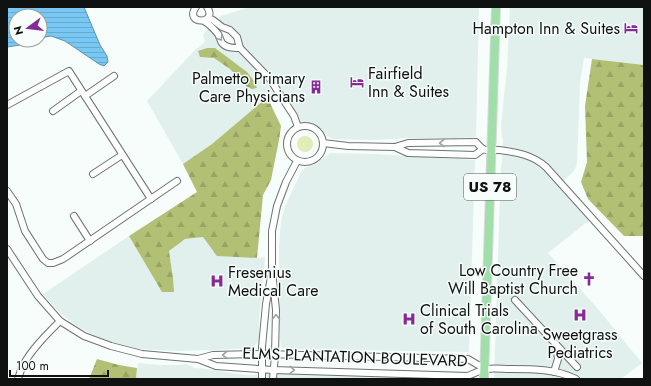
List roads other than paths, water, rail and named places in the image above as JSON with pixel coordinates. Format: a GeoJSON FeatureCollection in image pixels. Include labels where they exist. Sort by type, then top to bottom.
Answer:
{"type":"FeatureCollection","features":[{"type":"Feature","properties":{"kind":"main road","name":"US 78"},"geometry":{"type":"LineString","coordinates":[[484,379],[487,149],[496,7]]}},
{"type":"Feature","properties":{"kind":"street"},"geometry":{"type":"LineString","coordinates":[[196,7],[193,11],[194,16],[199,21],[206,19],[213,20],[222,27],[230,30],[238,37],[240,48],[270,79],[294,116],[298,127]]}},
{"type":"Feature","properties":{"kind":"street"},"geometry":{"type":"LineString","coordinates":[[206,19],[210,13],[207,7]]}},
{"type":"Feature","properties":{"kind":"street"},"geometry":{"type":"LineString","coordinates":[[206,19],[208,24],[219,35],[226,46],[240,48]]}},
{"type":"Feature","properties":{"kind":"street"},"geometry":{"type":"LineString","coordinates":[[7,106],[69,71],[151,199]]}},
{"type":"Feature","properties":{"kind":"street"},"geometry":{"type":"LineString","coordinates":[[53,111],[114,76]]}},
{"type":"Feature","properties":{"kind":"street"},"geometry":{"type":"LineString","coordinates":[[304,126],[310,126],[319,132],[323,143],[320,154],[316,159],[310,162],[297,161],[294,159],[287,150],[286,144],[289,134],[293,130],[304,126]]}},
{"type":"Feature","properties":{"kind":"street"},"geometry":{"type":"LineString","coordinates":[[323,143],[348,146],[395,147],[408,143],[476,142],[487,149],[528,156],[540,161],[546,166],[644,276]]}},
{"type":"Feature","properties":{"kind":"street"},"geometry":{"type":"LineString","coordinates":[[395,147],[408,152],[475,155],[487,149]]}},
{"type":"Feature","properties":{"kind":"street"},"geometry":{"type":"LineString","coordinates":[[94,174],[122,154]]}},
{"type":"Feature","properties":{"kind":"street"},"geometry":{"type":"LineString","coordinates":[[273,379],[276,310],[272,270],[272,231],[277,206],[286,182],[297,161]]}},
{"type":"Feature","properties":{"kind":"street"},"geometry":{"type":"LineString","coordinates":[[7,191],[16,204],[25,231],[39,255],[48,263],[53,263],[63,259],[177,181]]}},
{"type":"Feature","properties":{"kind":"street"},"geometry":{"type":"LineString","coordinates":[[74,216],[90,241]]}},
{"type":"Feature","properties":{"kind":"street","name":"ELMS PLANTATION BOULEVARD"},"geometry":{"type":"LineString","coordinates":[[7,249],[38,296],[60,321],[84,336],[111,346],[142,354],[198,359],[216,366],[273,370],[468,376],[485,369]]}},
{"type":"Feature","properties":{"kind":"street"},"geometry":{"type":"LineString","coordinates":[[262,379],[262,354],[266,304],[272,270]]}},
{"type":"Feature","properties":{"kind":"street"},"geometry":{"type":"LineString","coordinates":[[516,300],[577,367]]}},
{"type":"Feature","properties":{"kind":"street"},"geometry":{"type":"LineString","coordinates":[[18,379],[22,367],[33,351],[60,321]]}},
{"type":"Feature","properties":{"kind":"street"},"geometry":{"type":"LineString","coordinates":[[554,372],[558,359],[556,343]]}},
{"type":"Feature","properties":{"kind":"street","name":"ELMS PLANTATION BOULEVARD"},"geometry":{"type":"LineString","coordinates":[[198,359],[213,356],[262,354],[468,359],[485,369]]}},
{"type":"Feature","properties":{"kind":"street"},"geometry":{"type":"LineString","coordinates":[[485,369],[546,370],[564,374],[576,379]]}},
{"type":"Feature","properties":{"kind":"water"},"geometry":{"type":"Polygon","coordinates":[[[7,7],[84,7],[100,45],[107,56],[108,62],[104,66],[99,64],[65,41],[51,36],[48,37],[48,8],[8,8],[7,47],[7,7]]]}},
{"type":"Feature","properties":{"kind":"place","name":"Hampton Inn & Suites"},"geometry":{"type":"Point","coordinates":[631,28]}},
{"type":"Feature","properties":{"kind":"place","name":"Fairfield Inn & Suites"},"geometry":{"type":"Point","coordinates":[357,82]}},
{"type":"Feature","properties":{"kind":"place","name":"Palmetto Primary Care Physicians"},"geometry":{"type":"Point","coordinates":[316,87]}},
{"type":"Feature","properties":{"kind":"place","name":"Low Country Free Will Baptist Church"},"geometry":{"type":"Point","coordinates":[589,279]}},
{"type":"Feature","properties":{"kind":"place","name":"Fresenius Medical Care"},"geometry":{"type":"Point","coordinates":[217,281]}},
{"type":"Feature","properties":{"kind":"place","name":"Sweetgrass Pediatrics"},"geometry":{"type":"Point","coordinates":[580,315]}},
{"type":"Feature","properties":{"kind":"place","name":"Clinical Trials of South Carolina"},"geometry":{"type":"Point","coordinates":[409,319]}}]}
